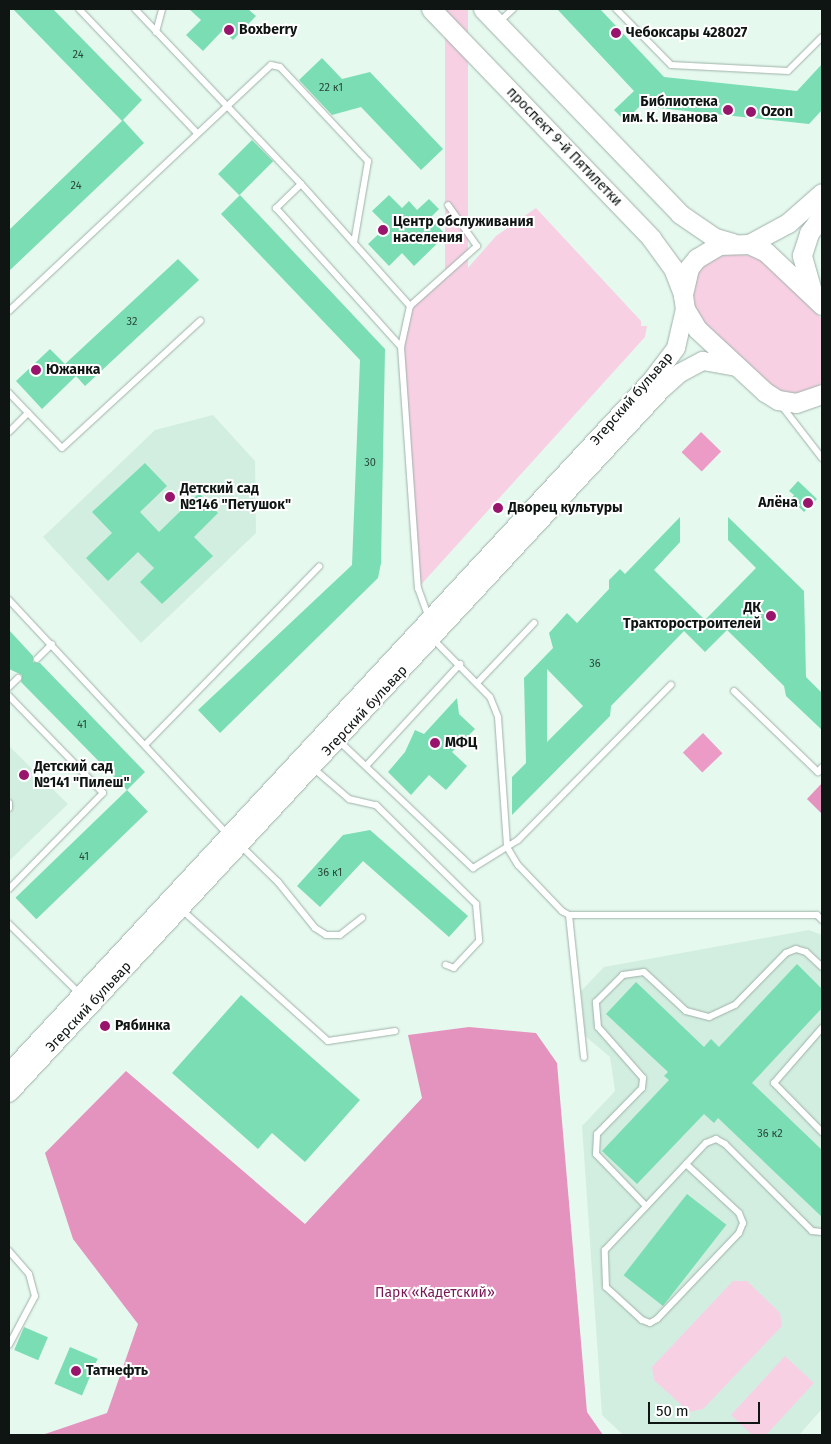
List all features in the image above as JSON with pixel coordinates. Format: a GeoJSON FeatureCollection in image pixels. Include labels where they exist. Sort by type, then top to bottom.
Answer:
{"type":"FeatureCollection","features":[{"type":"Feature","properties":{"kind":"main road","name":"проспект 9-й Пятилетки"},"geometry":{"type":"LineString","coordinates":[[431,9],[651,238],[673,268],[684,302],[697,329],[736,366],[778,400]]}},
{"type":"Feature","properties":{"kind":"main road"},"geometry":{"type":"LineString","coordinates":[[483,9],[680,214],[715,238],[741,243],[766,252],[818,301]]}},
{"type":"Feature","properties":{"kind":"main road"},"geometry":{"type":"LineString","coordinates":[[684,302],[687,274],[697,258],[719,244],[741,243],[788,223],[822,193]]}},
{"type":"Feature","properties":{"kind":"main road"},"geometry":{"type":"LineString","coordinates":[[818,301],[802,255],[809,233],[822,216]]}},
{"type":"Feature","properties":{"kind":"main road","name":"Эгерский бульвар"},"geometry":{"type":"LineString","coordinates":[[9,1093],[86,1000],[431,628],[666,362],[681,337],[684,302]]}},
{"type":"Feature","properties":{"kind":"main road","name":"Эгерский бульвар"},"geometry":{"type":"LineString","coordinates":[[431,628],[673,379],[703,362],[736,366]]}},
{"type":"Feature","properties":{"kind":"main road"},"geometry":{"type":"LineString","coordinates":[[796,403],[822,394]]}},
{"type":"Feature","properties":{"kind":"main road"},"geometry":{"type":"LineString","coordinates":[[778,400],[796,403],[822,412]]}},
{"type":"Feature","properties":{"kind":"main road","name":"Эгерский бульвар"},"geometry":{"type":"LineString","coordinates":[[9,1073],[181,909],[235,841]]}},
{"type":"Feature","properties":{"kind":"lane"},"geometry":{"type":"LineString","coordinates":[[79,9],[197,133]]}},
{"type":"Feature","properties":{"kind":"lane"},"geometry":{"type":"LineString","coordinates":[[135,9],[224,106],[301,184],[410,306]]}},
{"type":"Feature","properties":{"kind":"lane"},"geometry":{"type":"LineString","coordinates":[[156,32],[162,9]]}},
{"type":"Feature","properties":{"kind":"lane"},"geometry":{"type":"LineString","coordinates":[[498,24],[513,9]]}},
{"type":"Feature","properties":{"kind":"lane"},"geometry":{"type":"LineString","coordinates":[[616,9],[671,65],[788,71],[822,37]]}},
{"type":"Feature","properties":{"kind":"lane"},"geometry":{"type":"LineString","coordinates":[[9,311],[262,69],[271,65],[280,68],[368,162],[354,243]]}},
{"type":"Feature","properties":{"kind":"lane"},"geometry":{"type":"LineString","coordinates":[[301,184],[276,208],[401,347]]}},
{"type":"Feature","properties":{"kind":"lane"},"geometry":{"type":"LineString","coordinates":[[448,205],[478,246],[410,306],[401,347],[418,588],[431,628],[460,664],[479,681],[498,717],[507,847],[518,865],[569,915],[584,1057]]}},
{"type":"Feature","properties":{"kind":"lane"},"geometry":{"type":"LineString","coordinates":[[9,393],[62,448],[200,320]]}},
{"type":"Feature","properties":{"kind":"lane"},"geometry":{"type":"LineString","coordinates":[[778,400],[822,458]]}},
{"type":"Feature","properties":{"kind":"lane"},"geometry":{"type":"LineString","coordinates":[[9,432],[28,413]]}},
{"type":"Feature","properties":{"kind":"lane"},"geometry":{"type":"LineString","coordinates":[[146,744],[319,567]]}},
{"type":"Feature","properties":{"kind":"lane"},"geometry":{"type":"LineString","coordinates":[[9,600],[235,841],[278,882],[315,928],[326,935],[340,935],[362,918]]}},
{"type":"Feature","properties":{"kind":"lane"},"geometry":{"type":"LineString","coordinates":[[479,681],[534,623]]}},
{"type":"Feature","properties":{"kind":"lane"},"geometry":{"type":"LineString","coordinates":[[37,660],[52,644]]}},
{"type":"Feature","properties":{"kind":"lane"},"geometry":{"type":"LineString","coordinates":[[366,766],[460,664]]}},
{"type":"Feature","properties":{"kind":"lane"},"geometry":{"type":"LineString","coordinates":[[9,687],[18,678]]}},
{"type":"Feature","properties":{"kind":"lane"},"geometry":{"type":"LineString","coordinates":[[332,735],[473,868],[518,840],[671,685]]}},
{"type":"Feature","properties":{"kind":"lane"},"geometry":{"type":"LineString","coordinates":[[734,691],[818,772],[822,767]]}},
{"type":"Feature","properties":{"kind":"lane"},"geometry":{"type":"LineString","coordinates":[[9,696],[103,793],[9,890]]}},
{"type":"Feature","properties":{"kind":"lane"},"geometry":{"type":"LineString","coordinates":[[307,763],[349,799],[376,805],[476,904],[479,941],[454,968],[446,965]]}},
{"type":"Feature","properties":{"kind":"lane"},"geometry":{"type":"LineString","coordinates":[[9,803],[9,808]]}},
{"type":"Feature","properties":{"kind":"lane"},"geometry":{"type":"LineString","coordinates":[[181,909],[328,1042],[395,1031]]}},
{"type":"Feature","properties":{"kind":"lane"},"geometry":{"type":"LineString","coordinates":[[569,915],[817,915],[822,920]]}},
{"type":"Feature","properties":{"kind":"lane"},"geometry":{"type":"LineString","coordinates":[[9,924],[86,1000]]}},
{"type":"Feature","properties":{"kind":"lane"},"geometry":{"type":"LineString","coordinates":[[646,1206],[596,1154],[597,1134],[642,1088],[643,1078],[598,1028],[596,1002],[623,975],[644,972],[686,1011],[709,1017],[735,1004],[786,953],[796,949],[806,952],[822,967]]}},
{"type":"Feature","properties":{"kind":"lane"},"geometry":{"type":"LineString","coordinates":[[822,1028],[774,1083],[822,1132]]}},
{"type":"Feature","properties":{"kind":"lane"},"geometry":{"type":"LineString","coordinates":[[686,1164],[739,1213],[743,1223],[739,1233],[650,1323],[642,1320],[606,1287],[604,1250],[706,1143],[720,1142],[812,1231],[822,1232]]}},
{"type":"Feature","properties":{"kind":"lane"},"geometry":{"type":"LineString","coordinates":[[9,1251],[29,1274],[35,1296],[9,1345]]}},
{"type":"Feature","properties":{"kind":"shaded area"},"geometry":{"type":"Polygon","coordinates":[[[445,9],[468,9],[468,341],[445,341],[445,9]]]}},
{"type":"Feature","properties":{"kind":"shaded area"},"geometry":{"type":"Polygon","coordinates":[[[536,208],[641,321],[641,326],[647,326],[645,337],[418,588],[401,347],[410,306],[459,262],[467,269],[496,236],[536,208]]]}},
{"type":"Feature","properties":{"kind":"shaded area"},"geometry":{"type":"Polygon","coordinates":[[[730,252],[761,258],[822,319],[822,382],[816,388],[797,394],[779,392],[699,321],[691,296],[695,279],[704,264],[730,252]]]}},
{"type":"Feature","properties":{"kind":"shaded area","name":"Детский сад №146 \"Петушок\""},"geometry":{"type":"Polygon","coordinates":[[[213,415],[255,461],[256,533],[141,643],[43,537],[155,430],[213,415]]]}},
{"type":"Feature","properties":{"kind":"shaded area"},"geometry":{"type":"Polygon","coordinates":[[[701,432],[721,451],[702,472],[682,452],[701,432]]]}},
{"type":"Feature","properties":{"kind":"shaded area"},"geometry":{"type":"Polygon","coordinates":[[[703,733],[722,753],[702,773],[683,752],[703,733]]]}},
{"type":"Feature","properties":{"kind":"shaded area","name":"Детский сад №141 \"Пилеш\""},"geometry":{"type":"Polygon","coordinates":[[[9,746],[68,804],[9,861],[9,746]]]}},
{"type":"Feature","properties":{"kind":"shaded area"},"geometry":{"type":"Polygon","coordinates":[[[809,930],[822,935],[822,1409],[799,1435],[623,1435],[602,1415],[582,1126],[615,1091],[610,1057],[585,1036],[581,991],[604,967],[809,930]]]}},
{"type":"Feature","properties":{"kind":"shaded area"},"geometry":{"type":"Polygon","coordinates":[[[733,1281],[747,1281],[780,1313],[782,1326],[703,1409],[689,1412],[654,1380],[652,1367],[733,1281]]]}},
{"type":"Feature","properties":{"kind":"shaded area"},"geometry":{"type":"Polygon","coordinates":[[[785,1356],[814,1383],[766,1435],[752,1435],[731,1415],[785,1356]]]}},
{"type":"Feature","properties":{"kind":"green space"},"geometry":{"type":"Polygon","coordinates":[[[822,783],[822,814],[807,799],[822,783]]]}},
{"type":"Feature","properties":{"kind":"green space","name":"Парк «Кадетский»"},"geometry":{"type":"Polygon","coordinates":[[[469,1027],[536,1033],[557,1063],[587,1412],[603,1435],[42,1435],[107,1413],[138,1324],[73,1239],[45,1153],[126,1071],[305,1224],[422,1098],[408,1035],[469,1027]]]}},
{"type":"Feature","properties":{"kind":"building"},"geometry":{"type":"Polygon","coordinates":[[[13,9],[53,9],[142,100],[123,120],[144,143],[9,271],[9,230],[122,121],[13,9]]]}},
{"type":"Feature","properties":{"kind":"building"},"geometry":{"type":"Polygon","coordinates":[[[189,9],[248,9],[256,16],[233,40],[223,30],[203,51],[186,35],[201,20],[189,9]]]}},
{"type":"Feature","properties":{"kind":"building"},"geometry":{"type":"Polygon","coordinates":[[[557,9],[600,9],[664,77],[797,91],[822,64],[822,110],[809,124],[640,106],[625,121],[614,110],[634,91],[557,9]]]}},
{"type":"Feature","properties":{"kind":"building"},"geometry":{"type":"Polygon","coordinates":[[[322,58],[342,79],[370,72],[443,149],[421,170],[361,107],[332,115],[299,80],[322,58]]]}},
{"type":"Feature","properties":{"kind":"building"},"geometry":{"type":"Polygon","coordinates":[[[252,140],[273,161],[239,195],[218,174],[252,140]]]}},
{"type":"Feature","properties":{"kind":"building"},"geometry":{"type":"Polygon","coordinates":[[[240,195],[385,349],[381,563],[378,578],[220,733],[198,710],[352,565],[360,360],[221,214],[240,195]]]}},
{"type":"Feature","properties":{"kind":"building"},"geometry":{"type":"Polygon","coordinates":[[[389,195],[402,208],[409,201],[417,210],[429,199],[439,209],[430,218],[446,235],[414,266],[402,253],[389,266],[368,244],[387,226],[372,211],[389,195]]]}},
{"type":"Feature","properties":{"kind":"building"},"geometry":{"type":"Polygon","coordinates":[[[178,259],[199,280],[85,386],[76,376],[42,409],[16,381],[50,349],[65,364],[178,259]]]}},
{"type":"Feature","properties":{"kind":"building"},"geometry":{"type":"Polygon","coordinates":[[[145,463],[167,486],[140,512],[159,532],[199,493],[218,513],[194,537],[213,556],[162,604],[140,582],[154,568],[138,552],[108,581],[86,558],[112,533],[92,512],[145,463]]]}},
{"type":"Feature","properties":{"kind":"building"},"geometry":{"type":"Polygon","coordinates":[[[798,481],[817,499],[804,512],[791,499],[794,495],[789,491],[798,481]]]}},
{"type":"Feature","properties":{"kind":"building"},"geometry":{"type":"Polygon","coordinates":[[[680,517],[680,542],[654,570],[705,620],[756,568],[728,540],[728,517],[804,591],[806,677],[821,692],[822,730],[786,696],[784,686],[727,630],[705,652],[684,631],[611,706],[610,716],[512,815],[512,777],[526,763],[524,678],[553,648],[549,633],[567,613],[577,623],[609,589],[609,580],[620,569],[625,574],[680,517]],[[547,669],[547,742],[583,706],[547,669]]]}},
{"type":"Feature","properties":{"kind":"building"},"geometry":{"type":"Polygon","coordinates":[[[9,630],[33,656],[33,662],[40,663],[145,772],[127,790],[21,682],[22,675],[9,669],[9,630]]]}},
{"type":"Feature","properties":{"kind":"building","name":"МФЦ"},"geometry":{"type":"Polygon","coordinates":[[[457,698],[459,714],[475,729],[452,752],[467,766],[446,790],[429,775],[411,795],[388,772],[405,752],[415,730],[424,734],[457,698]]]}},
{"type":"Feature","properties":{"kind":"building"},"geometry":{"type":"Polygon","coordinates":[[[127,790],[148,812],[36,919],[16,898],[127,790]]]}},
{"type":"Feature","properties":{"kind":"building"},"geometry":{"type":"Polygon","coordinates":[[[370,830],[468,916],[449,937],[363,861],[320,907],[297,886],[343,835],[370,830]]]}},
{"type":"Feature","properties":{"kind":"building"},"geometry":{"type":"Polygon","coordinates":[[[797,964],[822,989],[822,1008],[752,1083],[822,1150],[822,1217],[718,1118],[714,1123],[704,1114],[637,1184],[602,1151],[669,1080],[664,1076],[668,1072],[606,1014],[636,982],[704,1047],[711,1039],[719,1047],[797,964]]]}},
{"type":"Feature","properties":{"kind":"building"},"geometry":{"type":"Polygon","coordinates":[[[241,995],[360,1100],[305,1162],[272,1133],[258,1149],[172,1073],[241,995]]]}},
{"type":"Feature","properties":{"kind":"building"},"geometry":{"type":"Polygon","coordinates":[[[687,1194],[726,1225],[663,1306],[624,1275],[687,1194]]]}},
{"type":"Feature","properties":{"kind":"building"},"geometry":{"type":"Polygon","coordinates":[[[24,1327],[48,1337],[38,1360],[14,1350],[24,1327]]]}},
{"type":"Feature","properties":{"kind":"building","name":"Татнефть"},"geometry":{"type":"Polygon","coordinates":[[[70,1347],[98,1359],[82,1396],[54,1384],[70,1347]]]}},
{"type":"Feature","properties":{"kind":"place","name":"Boxberry"},"geometry":{"type":"Point","coordinates":[229,30]}},
{"type":"Feature","properties":{"kind":"place","name":"Чебоксары 428027"},"geometry":{"type":"Point","coordinates":[616,33]}},
{"type":"Feature","properties":{"kind":"place","name":"Библиотека им. К. Иванова"},"geometry":{"type":"Point","coordinates":[728,110]}},
{"type":"Feature","properties":{"kind":"place","name":"Ozon"},"geometry":{"type":"Point","coordinates":[751,112]}},
{"type":"Feature","properties":{"kind":"place","name":"Центр обслуживания населения"},"geometry":{"type":"Point","coordinates":[383,230]}},
{"type":"Feature","properties":{"kind":"place","name":"Южанка"},"geometry":{"type":"Point","coordinates":[36,370]}},
{"type":"Feature","properties":{"kind":"place","name":"Детский сад №146 \"Петушок\""},"geometry":{"type":"Point","coordinates":[170,497]}},
{"type":"Feature","properties":{"kind":"place","name":"Алёна"},"geometry":{"type":"Point","coordinates":[808,503]}},
{"type":"Feature","properties":{"kind":"place","name":"Дворец культуры"},"geometry":{"type":"Point","coordinates":[498,508]}},
{"type":"Feature","properties":{"kind":"place","name":"ДК Тракторостроителей"},"geometry":{"type":"Point","coordinates":[771,616]}},
{"type":"Feature","properties":{"kind":"place","name":"МФЦ"},"geometry":{"type":"Point","coordinates":[435,743]}},
{"type":"Feature","properties":{"kind":"place","name":"Детский сад №141 \"Пилеш\""},"geometry":{"type":"Point","coordinates":[24,775]}},
{"type":"Feature","properties":{"kind":"place","name":"Рябинка"},"geometry":{"type":"Point","coordinates":[105,1026]}},
{"type":"Feature","properties":{"kind":"place","name":"Татнефть"},"geometry":{"type":"Point","coordinates":[76,1371]}}]}
